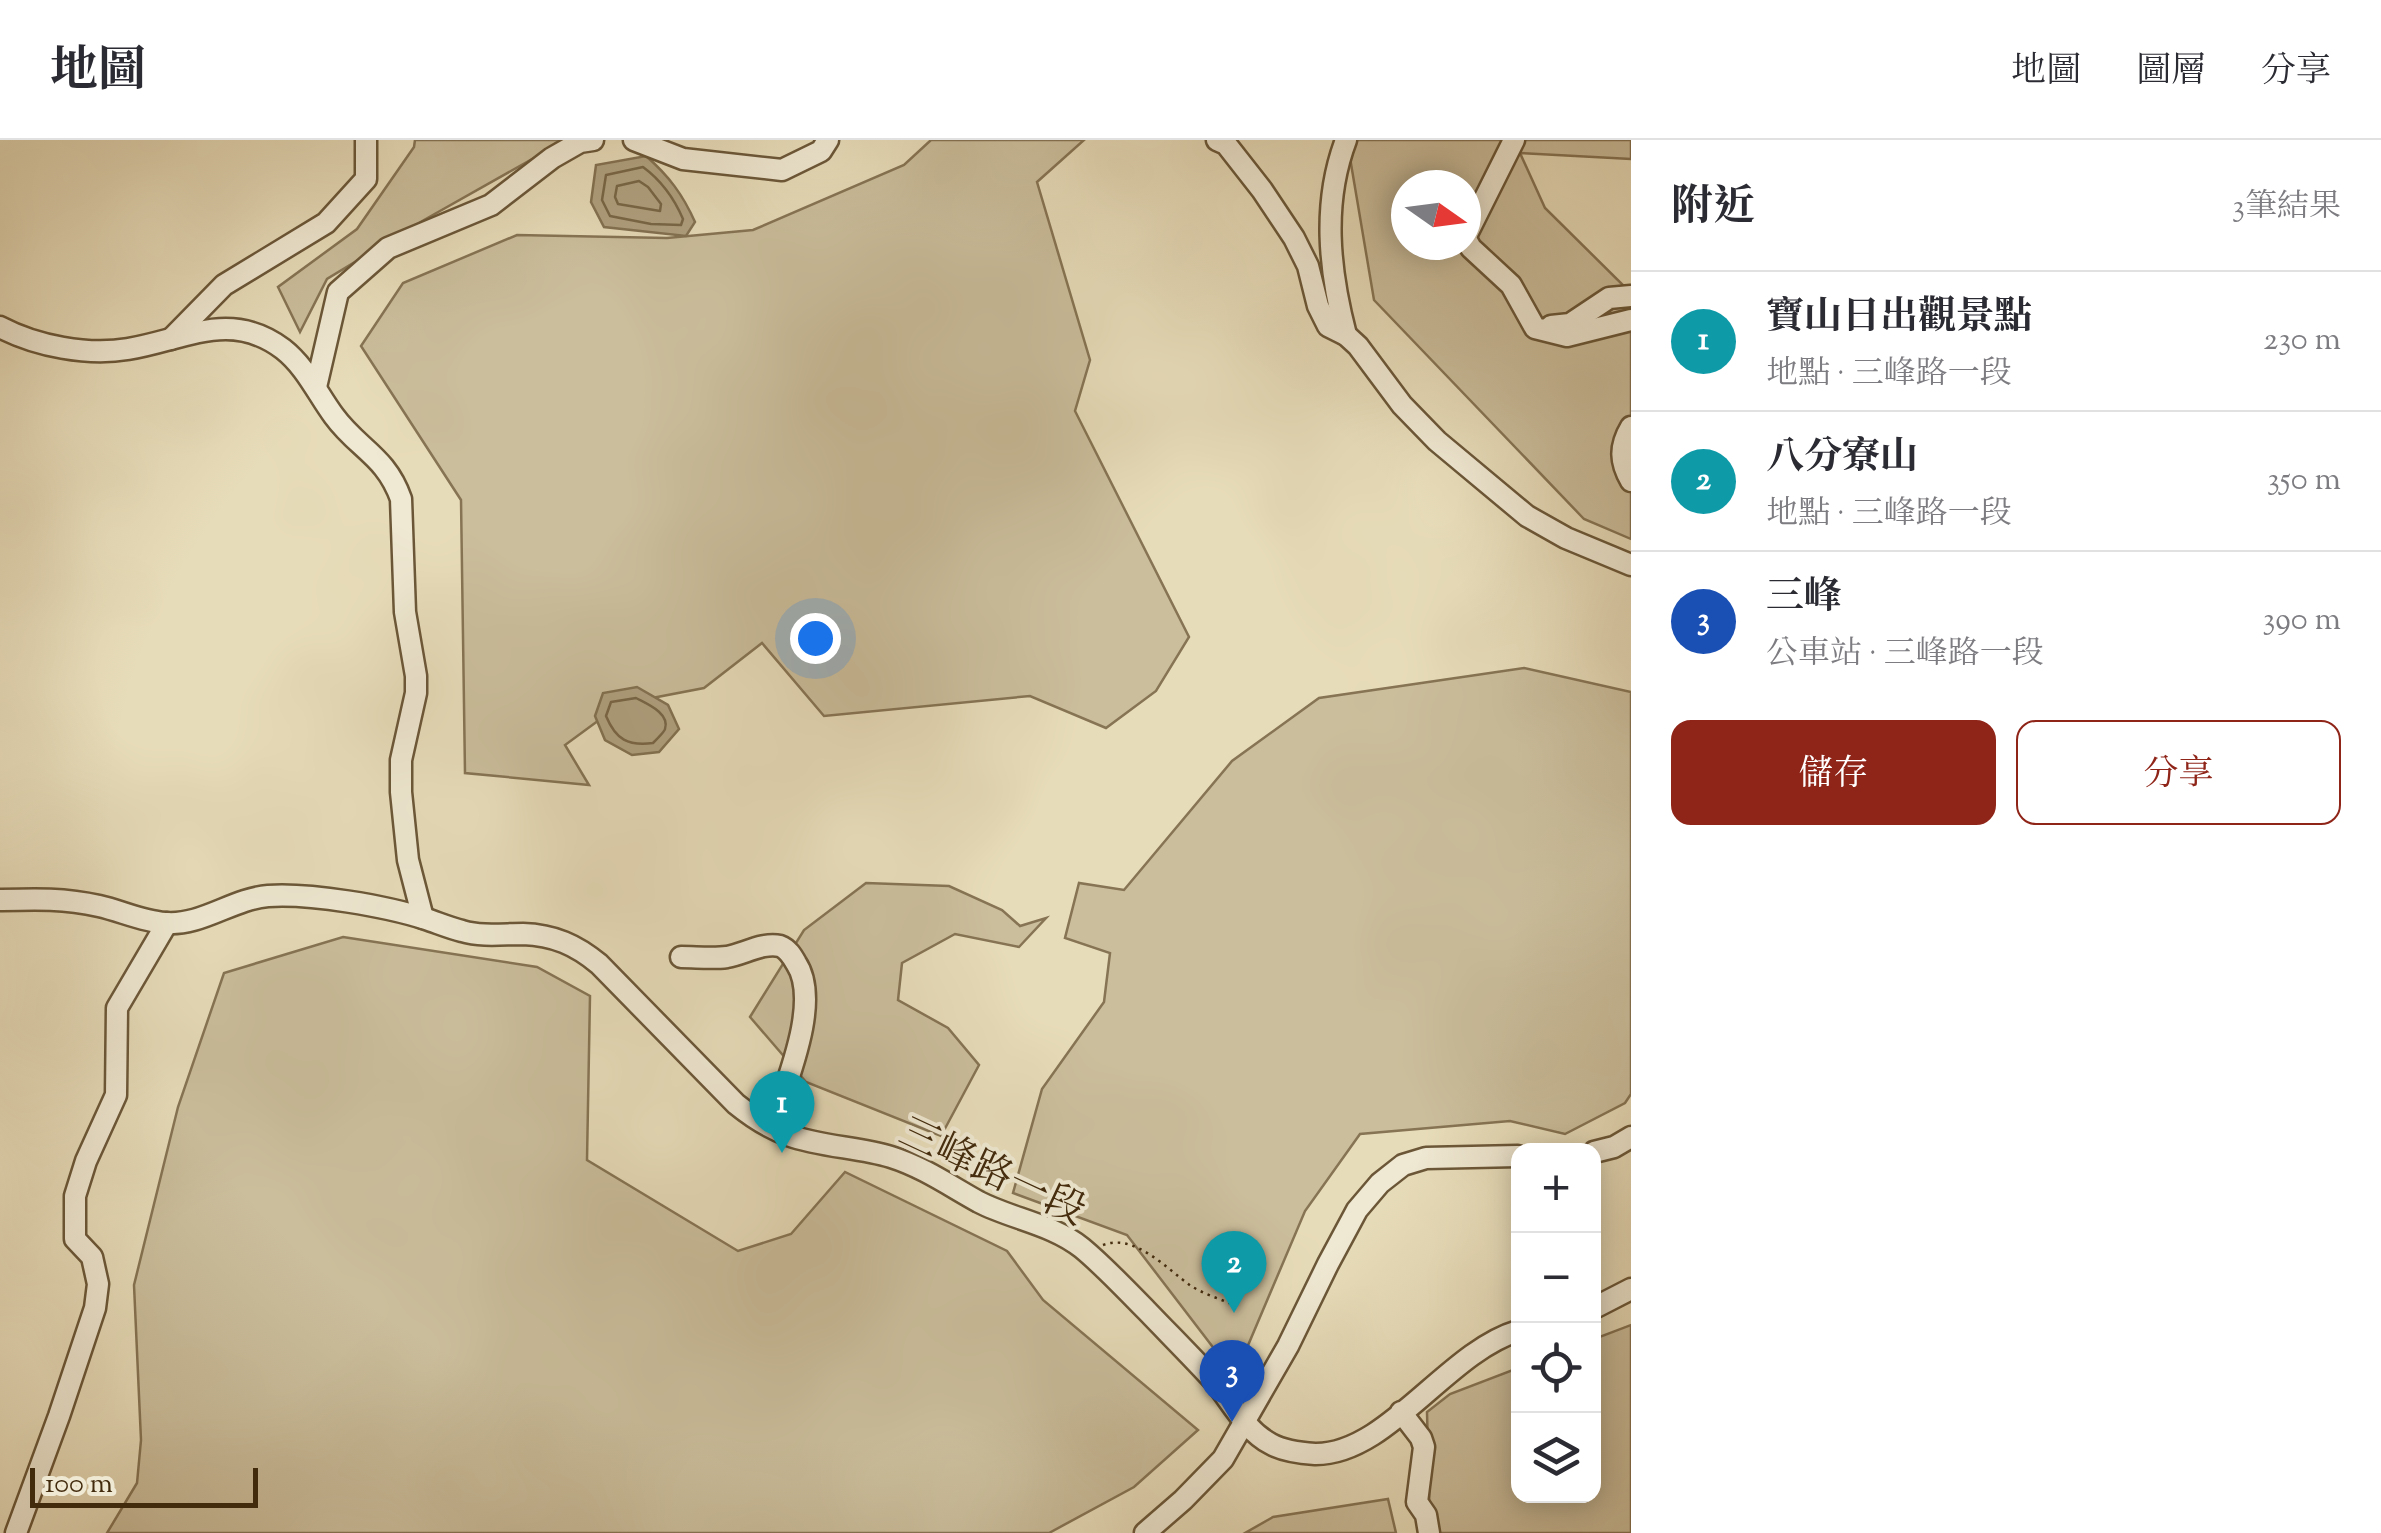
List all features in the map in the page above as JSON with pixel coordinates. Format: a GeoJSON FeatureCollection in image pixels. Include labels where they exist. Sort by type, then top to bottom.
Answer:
{"type":"FeatureCollection","features":[{"type":"Feature","properties":{"kind":"street"},"geometry":{"type":"LineString","coordinates":[[170,340],[224,285],[326,223],[366,179],[366,140]]}},
{"type":"Feature","properties":{"kind":"street"},"geometry":{"type":"LineString","coordinates":[[316,387],[338,292],[388,248],[491,205],[552,158],[580,142],[592,140]]}},
{"type":"Feature","properties":{"kind":"street"},"geometry":{"type":"LineString","coordinates":[[634,140],[683,158],[782,170],[820,151],[828,140]]}},
{"type":"Feature","properties":{"kind":"street"},"geometry":{"type":"LineString","coordinates":[[1217,140],[1226,144],[1294,238],[1328,326],[1358,346],[1402,405],[1437,441],[1527,516],[1566,538],[1631,565]]}},
{"type":"Feature","properties":{"kind":"street"},"geometry":{"type":"LineString","coordinates":[[1346,140],[1334,182],[1330,258],[1346,335]]}},
{"type":"Feature","properties":{"kind":"street"},"geometry":{"type":"LineString","coordinates":[[1481,207],[1514,140]]}},
{"type":"Feature","properties":{"kind":"street"},"geometry":{"type":"LineString","coordinates":[[1481,257],[1511,285],[1535,328],[1567,336],[1631,320]]}},
{"type":"Feature","properties":{"kind":"street"},"geometry":{"type":"LineString","coordinates":[[1535,328],[1570,324],[1610,298],[1631,296]]}},
{"type":"Feature","properties":{"kind":"street"},"geometry":{"type":"LineString","coordinates":[[0,328],[81,350],[124,350],[214,328],[245,330],[264,337],[302,367],[348,434],[384,465],[402,499],[405,612],[416,692],[401,760],[401,792],[408,860],[423,918]]}},
{"type":"Feature","properties":{"kind":"street"},"geometry":{"type":"LineString","coordinates":[[1631,428],[1624,438],[1621,463],[1631,481]]}},
{"type":"Feature","properties":{"kind":"street","name":"三峰路一段"},"geometry":{"type":"LineString","coordinates":[[167,923],[191,922],[263,896],[281,896],[366,906],[466,932],[563,940],[600,964],[756,1120],[788,1136],[890,1156],[917,1166],[980,1202],[1050,1229],[1080,1246],[1117,1280],[1206,1373],[1245,1422],[1270,1444],[1311,1454],[1329,1453],[1366,1438],[1480,1348],[1511,1333]]}},
{"type":"Feature","properties":{"kind":"street"},"geometry":{"type":"LineString","coordinates":[[0,900],[54,898],[167,923],[117,1008],[116,1094],[75,1196],[76,1239],[92,1258],[98,1284],[95,1308],[16,1533]]}},
{"type":"Feature","properties":{"kind":"street"},"geometry":{"type":"LineString","coordinates":[[680,956],[726,957],[778,946],[786,948],[801,970],[806,994],[800,1038],[772,1128]]}},
{"type":"Feature","properties":{"kind":"street"},"geometry":{"type":"LineString","coordinates":[[1601,1150],[1631,1138]]}},
{"type":"Feature","properties":{"kind":"street"},"geometry":{"type":"LineString","coordinates":[[1144,1533],[1184,1500],[1223,1459],[1288,1346],[1357,1210],[1380,1183],[1403,1164],[1426,1158],[1511,1156]]}},
{"type":"Feature","properties":{"kind":"street"},"geometry":{"type":"LineString","coordinates":[[1601,1304],[1631,1289]]}},
{"type":"Feature","properties":{"kind":"street"},"geometry":{"type":"LineString","coordinates":[[1401,1412],[1424,1447],[1417,1502],[1426,1516],[1429,1533]]}},
{"type":"Feature","properties":{"kind":"path"},"geometry":{"type":"LineString","coordinates":[[1091,1256],[1104,1244],[1122,1242],[1148,1254],[1192,1286],[1234,1305]]}},
{"type":"Feature","properties":{"kind":"shaded area"},"geometry":{"type":"Polygon","coordinates":[[[415,140],[566,140],[327,279],[300,332],[278,287],[357,229],[415,140]]]}},
{"type":"Feature","properties":{"kind":"shaded area"},"geometry":{"type":"Polygon","coordinates":[[[931,140],[1084,140],[1037,182],[1090,360],[1075,411],[1189,637],[1156,691],[1106,728],[1030,696],[824,716],[762,643],[704,688],[621,704],[565,745],[589,785],[465,773],[461,500],[361,346],[403,283],[517,235],[667,238],[753,230],[904,165],[931,140]]]}},
{"type":"Feature","properties":{"kind":"shaded area"},"geometry":{"type":"Polygon","coordinates":[[[1347,140],[1631,140],[1631,159],[1520,153],[1545,208],[1631,293],[1631,539],[1584,519],[1374,300],[1347,140]]]}},
{"type":"Feature","properties":{"kind":"shaded area"},"geometry":{"type":"Polygon","coordinates":[[[1524,668],[1631,692],[1631,1094],[1625,1103],[1565,1134],[1510,1121],[1360,1134],[1305,1211],[1235,1376],[1127,1235],[1013,1193],[1042,1089],[1104,1002],[1110,953],[1065,938],[1079,883],[1124,890],[1232,761],[1319,698],[1524,668]]]}},
{"type":"Feature","properties":{"kind":"shaded area"},"geometry":{"type":"Polygon","coordinates":[[[866,883],[949,886],[1002,910],[1020,926],[1046,918],[1019,947],[955,934],[902,963],[898,1000],[948,1028],[979,1065],[941,1136],[806,1082],[750,1017],[804,930],[866,883]]]}},
{"type":"Feature","properties":{"kind":"shaded area"},"geometry":{"type":"Polygon","coordinates":[[[343,937],[537,967],[590,996],[587,1160],[738,1251],[791,1234],[845,1172],[1007,1251],[1043,1300],[1198,1430],[1134,1487],[1049,1533],[107,1533],[137,1483],[141,1440],[134,1285],[178,1107],[224,973],[343,937]]]}},
{"type":"Feature","properties":{"kind":"shaded area"},"geometry":{"type":"Polygon","coordinates":[[[1631,1325],[1631,1533],[1430,1533],[1427,1412],[1450,1394],[1511,1371],[1511,1503],[1601,1503],[1601,1336],[1631,1325]]]}},
{"type":"Feature","properties":{"kind":"shaded area"},"geometry":{"type":"Polygon","coordinates":[[[1388,1499],[1396,1533],[1245,1533],[1273,1517],[1388,1499]]]}},
{"type":"Feature","properties":{"kind":"water"},"geometry":{"type":"Polygon","coordinates":[[[646,156],[675,186],[695,222],[686,236],[604,227],[591,202],[596,165],[646,156]]]}},
{"type":"Feature","properties":{"kind":"water"},"geometry":{"type":"Polygon","coordinates":[[[637,687],[668,705],[679,729],[659,752],[632,755],[605,740],[595,716],[603,693],[637,687]]]}},
{"type":"Feature","properties":{"kind":"place","name":"寶山日出觀景點"},"geometry":{"type":"Point","coordinates":[782,1153]}},
{"type":"Feature","properties":{"kind":"place","name":"八分寮山"},"geometry":{"type":"Point","coordinates":[1234,1313]}},
{"type":"Feature","properties":{"kind":"place","name":"三峰"},"geometry":{"type":"Point","coordinates":[1232,1422]}}]}
